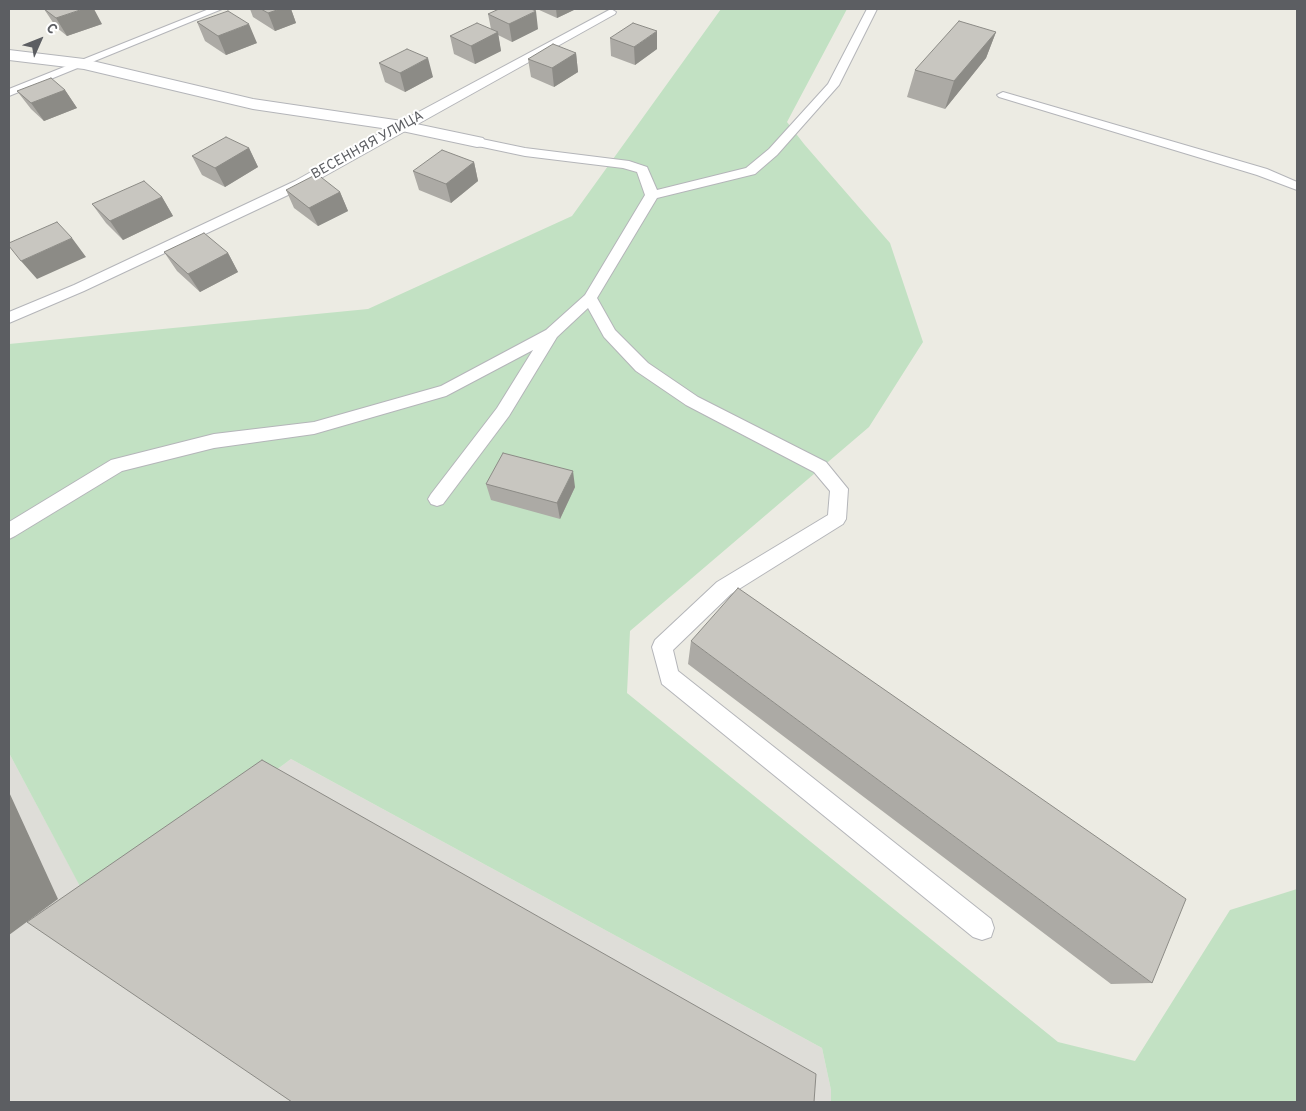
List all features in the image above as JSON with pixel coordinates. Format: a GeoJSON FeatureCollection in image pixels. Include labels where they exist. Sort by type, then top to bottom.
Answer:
{"type":"FeatureCollection","features":[{"type":"Feature","properties":{"kind":"street"},"geometry":{"type":"LineString","coordinates":[[9,55],[84,64],[253,104],[402,126],[477,142]]}},
{"type":"Feature","properties":{"kind":"lane"},"geometry":{"type":"LineString","coordinates":[[9,93],[217,9]]}},
{"type":"Feature","properties":{"kind":"lane"},"geometry":{"type":"LineString","coordinates":[[9,531],[117,465],[214,441],[314,428],[446,390],[551,334],[590,298],[652,195],[750,170],[773,152],[833,85],[872,9]]}},
{"type":"Feature","properties":{"kind":"lane","name":"ВЕСЕННЯЯ УЛИЦА"},"geometry":{"type":"LineString","coordinates":[[9,318],[79,288],[300,184],[611,12]]}},
{"type":"Feature","properties":{"kind":"lane"},"geometry":{"type":"LineString","coordinates":[[1003,95],[1262,172],[1297,186]]}},
{"type":"Feature","properties":{"kind":"lane"},"geometry":{"type":"LineString","coordinates":[[477,142],[525,152],[625,164],[642,170],[652,195]]}},
{"type":"Feature","properties":{"kind":"lane"},"geometry":{"type":"LineString","coordinates":[[590,298],[610,333],[642,368],[692,401],[820,467],[839,489],[837,519],[724,588],[662,647],[669,677],[982,928]]}},
{"type":"Feature","properties":{"kind":"lane"},"geometry":{"type":"LineString","coordinates":[[437,499],[503,412],[551,334]]}},
{"type":"Feature","properties":{"kind":"shaded area"},"geometry":{"type":"Polygon","coordinates":[[[9,753],[91,906],[291,759],[822,1048],[831,1090],[831,1102],[9,1102],[9,753]]]}},
{"type":"Feature","properties":{"kind":"green space"},"geometry":{"type":"Polygon","coordinates":[[[721,9],[847,9],[787,122],[890,243],[923,342],[869,427],[630,631],[627,693],[1058,1042],[1135,1061],[1230,910],[1297,889],[1297,1102],[831,1102],[831,1090],[822,1048],[291,759],[91,907],[9,753],[9,344],[368,309],[572,216],[721,9]]]}},
{"type":"Feature","properties":{"kind":"building"},"geometry":{"type":"Polygon","coordinates":[[[44,9],[83,9],[56,18],[44,9]]]}},
{"type":"Feature","properties":{"kind":"building"},"geometry":{"type":"Polygon","coordinates":[[[261,9],[280,9],[268,13],[261,9]]]}},
{"type":"Feature","properties":{"kind":"building"},"geometry":{"type":"Polygon","coordinates":[[[499,9],[531,9],[536,11],[509,24],[488,14],[499,9]]]}},
{"type":"Feature","properties":{"kind":"building"},"geometry":{"type":"Polygon","coordinates":[[[228,11],[249,24],[218,36],[197,22],[228,11]]]}},
{"type":"Feature","properties":{"kind":"building"},"geometry":{"type":"Polygon","coordinates":[[[959,21],[996,32],[954,81],[915,70],[959,21]]]}},
{"type":"Feature","properties":{"kind":"building"},"geometry":{"type":"Polygon","coordinates":[[[477,23],[498,32],[471,46],[450,36],[477,23]]]}},
{"type":"Feature","properties":{"kind":"building"},"geometry":{"type":"Polygon","coordinates":[[[633,23],[657,31],[634,47],[610,38],[633,23]]]}},
{"type":"Feature","properties":{"kind":"building"},"geometry":{"type":"Polygon","coordinates":[[[553,44],[576,53],[552,68],[528,59],[553,44]]]}},
{"type":"Feature","properties":{"kind":"building"},"geometry":{"type":"Polygon","coordinates":[[[407,49],[428,58],[400,73],[379,63],[407,49]]]}},
{"type":"Feature","properties":{"kind":"building"},"geometry":{"type":"Polygon","coordinates":[[[51,78],[65,90],[31,103],[17,91],[51,78]]]}},
{"type":"Feature","properties":{"kind":"building"},"geometry":{"type":"Polygon","coordinates":[[[226,137],[249,148],[215,168],[192,156],[226,137]]]}},
{"type":"Feature","properties":{"kind":"building"},"geometry":{"type":"Polygon","coordinates":[[[442,150],[474,162],[446,184],[413,171],[442,150]]]}},
{"type":"Feature","properties":{"kind":"building"},"geometry":{"type":"Polygon","coordinates":[[[317,174],[340,192],[309,208],[286,190],[317,174]]]}},
{"type":"Feature","properties":{"kind":"building"},"geometry":{"type":"Polygon","coordinates":[[[144,181],[162,197],[110,221],[92,204],[144,181]]]}},
{"type":"Feature","properties":{"kind":"building"},"geometry":{"type":"Polygon","coordinates":[[[57,222],[72,238],[21,261],[9,246],[9,243],[57,222]]]}},
{"type":"Feature","properties":{"kind":"building"},"geometry":{"type":"Polygon","coordinates":[[[204,233],[228,253],[188,274],[164,252],[204,233]]]}},
{"type":"Feature","properties":{"kind":"building"},"geometry":{"type":"Polygon","coordinates":[[[503,453],[573,471],[557,503],[486,484],[503,453]]]}},
{"type":"Feature","properties":{"kind":"building"},"geometry":{"type":"Polygon","coordinates":[[[738,588],[1186,899],[1152,983],[691,641],[738,588]]]}},
{"type":"Feature","properties":{"kind":"building"},"geometry":{"type":"Polygon","coordinates":[[[262,760],[816,1074],[814,1102],[292,1102],[27,922],[262,760]]]}}]}
